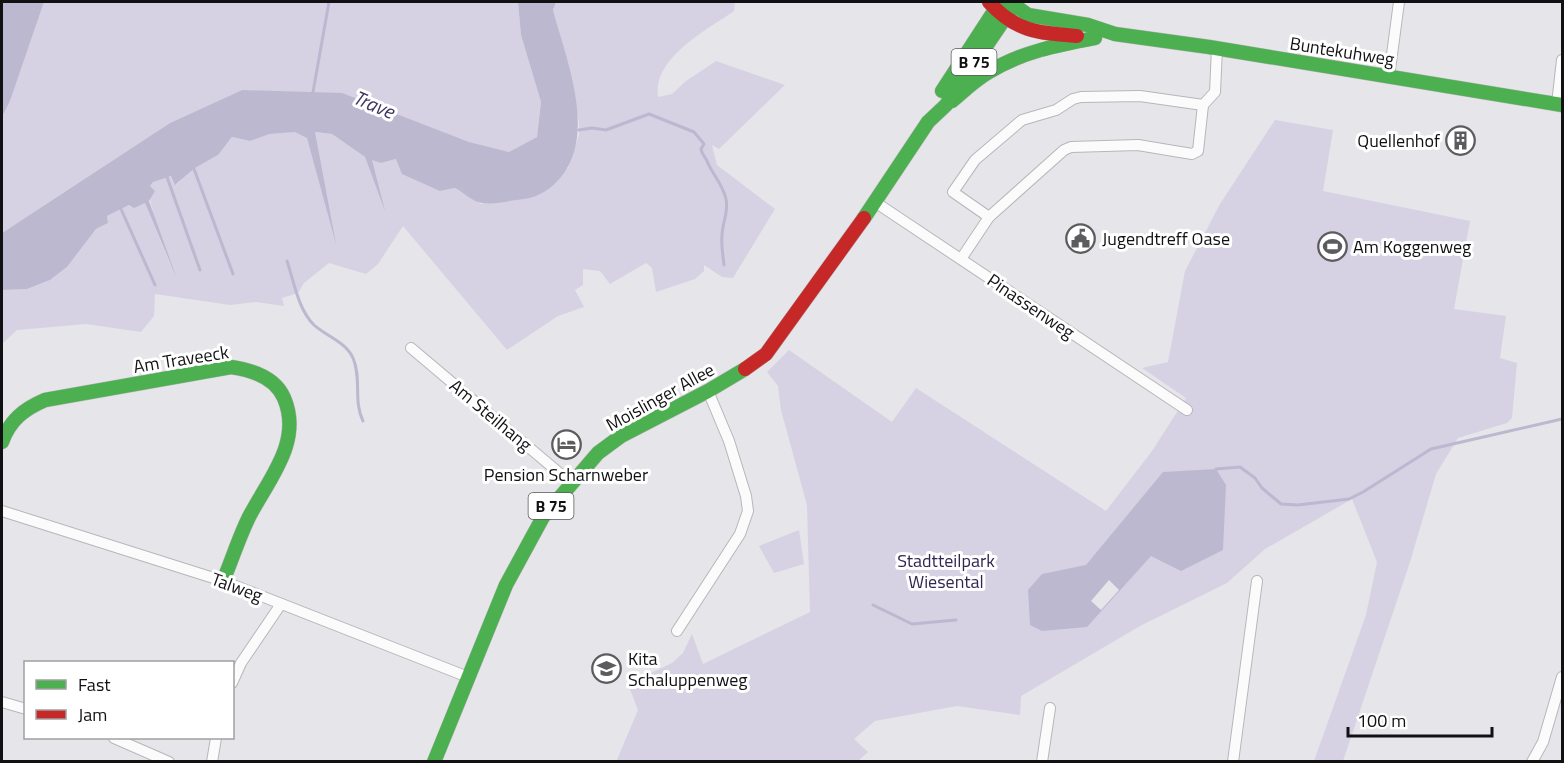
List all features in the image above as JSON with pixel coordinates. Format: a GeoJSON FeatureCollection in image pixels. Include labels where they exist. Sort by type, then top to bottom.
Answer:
{"type":"FeatureCollection","features":[{"type":"Feature","properties":{"kind":"main road","name":"Buntekuhweg"},"geometry":{"type":"LineString","coordinates":[[1013,3],[1028,15],[1088,25],[1115,34],[1217,48],[1560,105]]}},
{"type":"Feature","properties":{"kind":"main road","name":"Moislinger Allee"},"geometry":{"type":"LineString","coordinates":[[928,122],[936,100],[984,24],[997,8],[1013,3]]}},
{"type":"Feature","properties":{"kind":"main road","name":"Buntekuhweg"},"geometry":{"type":"LineString","coordinates":[[997,8],[1021,28],[1095,38],[1115,34]]}},
{"type":"Feature","properties":{"kind":"main road","name":"Moislinger Allee"},"geometry":{"type":"LineString","coordinates":[[434,762],[506,585],[524,548],[543,517],[570,482],[598,453],[626,432],[708,392],[766,354],[875,202],[928,122],[946,105],[997,8]]}},
{"type":"Feature","properties":{"kind":"main road"},"geometry":{"type":"LineString","coordinates":[[946,105],[989,72],[1010,62],[1061,44],[1095,38]]}},
{"type":"Feature","properties":{"kind":"main road","name":"Am Traveeck"},"geometry":{"type":"LineString","coordinates":[[2,442],[12,420],[24,408],[45,400],[231,367],[244,368],[268,378],[287,401],[291,422],[288,443],[249,516],[223,581]]}},
{"type":"Feature","properties":{"kind":"street"},"geometry":{"type":"LineString","coordinates":[[1389,77],[1399,2]]}},
{"type":"Feature","properties":{"kind":"street"},"geometry":{"type":"LineString","coordinates":[[961,259],[989,217],[1064,150],[1071,147],[1138,145],[1192,154],[1198,151],[1203,105],[1215,92],[1217,48]]}},
{"type":"Feature","properties":{"kind":"street"},"geometry":{"type":"LineString","coordinates":[[1560,105],[1563,60]]}},
{"type":"Feature","properties":{"kind":"street"},"geometry":{"type":"LineString","coordinates":[[989,217],[952,192],[975,160],[1022,120],[1056,110],[1073,99],[1081,98],[1140,96],[1203,105]]}},
{"type":"Feature","properties":{"kind":"street","name":"Pinassenweg"},"geometry":{"type":"LineString","coordinates":[[875,202],[1187,410]]}},
{"type":"Feature","properties":{"kind":"street","name":"Am Steilhang"},"geometry":{"type":"LineString","coordinates":[[411,348],[570,482]]}},
{"type":"Feature","properties":{"kind":"street"},"geometry":{"type":"LineString","coordinates":[[676,631],[741,534],[748,511],[746,496],[729,441],[708,392]]}},
{"type":"Feature","properties":{"kind":"street","name":"Talweg"},"geometry":{"type":"LineString","coordinates":[[2,511],[223,581],[468,677]]}},
{"type":"Feature","properties":{"kind":"street"},"geometry":{"type":"LineString","coordinates":[[1233,762],[1257,581]]}},
{"type":"Feature","properties":{"kind":"street"},"geometry":{"type":"LineString","coordinates":[[234,679],[241,663],[281,604]]}},
{"type":"Feature","properties":{"kind":"street"},"geometry":{"type":"LineString","coordinates":[[1532,762],[1543,742],[1563,677]]}},
{"type":"Feature","properties":{"kind":"street"},"geometry":{"type":"LineString","coordinates":[[2,702],[24,708]]}},
{"type":"Feature","properties":{"kind":"street"},"geometry":{"type":"LineString","coordinates":[[1042,762],[1050,708]]}},
{"type":"Feature","properties":{"kind":"street"},"geometry":{"type":"LineString","coordinates":[[116,739],[169,762]]}},
{"type":"Feature","properties":{"kind":"street"},"geometry":{"type":"LineString","coordinates":[[212,762],[216,739]]}},
{"type":"Feature","properties":{"kind":"green space"},"geometry":{"type":"Polygon","coordinates":[[[44,2],[518,2],[521,35],[541,102],[537,137],[509,152],[242,90],[170,123],[2,233],[2,117],[10,101],[44,2]]]}},
{"type":"Feature","properties":{"kind":"green space"},"geometry":{"type":"Polygon","coordinates":[[[556,2],[735,2],[734,11],[697,36],[672,58],[658,83],[658,97],[672,94],[686,81],[716,61],[785,85],[719,149],[712,145],[717,165],[775,209],[733,278],[722,277],[704,265],[704,271],[695,279],[656,292],[652,268],[646,263],[610,284],[600,271],[583,269],[583,285],[575,290],[584,307],[558,316],[507,350],[403,226],[378,264],[366,274],[329,263],[304,283],[298,293],[282,298],[284,306],[256,302],[230,305],[155,294],[154,316],[141,332],[86,324],[17,330],[2,344],[2,290],[27,289],[50,280],[67,267],[96,229],[108,223],[107,216],[129,205],[145,203],[171,266],[152,209],[150,188],[153,182],[172,176],[176,185],[195,168],[218,155],[232,137],[250,141],[270,134],[303,131],[332,134],[365,157],[382,202],[371,159],[381,163],[396,159],[440,191],[455,188],[481,204],[568,168],[579,135],[579,123],[569,69],[553,10],[556,2]]]}},
{"type":"Feature","properties":{"kind":"green space","name":"Stadtteilpark Wiesental"},"geometry":{"type":"Polygon","coordinates":[[[1275,120],[1333,130],[1323,191],[1470,221],[1454,309],[1506,316],[1500,358],[1517,363],[1512,418],[1507,423],[1458,438],[1436,474],[1410,562],[1343,761],[1314,761],[1366,615],[1377,562],[1352,499],[1265,549],[1227,583],[1140,626],[1021,696],[1020,715],[957,706],[875,721],[854,739],[868,752],[858,761],[616,762],[638,710],[628,684],[672,663],[683,653],[692,634],[703,664],[810,612],[807,505],[781,410],[778,386],[767,372],[789,350],[892,422],[916,388],[1106,511],[1152,451],[1186,398],[1142,368],[1168,362],[1185,271],[1220,204],[1275,120]]]}},
{"type":"Feature","properties":{"kind":"green space"},"geometry":{"type":"Polygon","coordinates":[[[799,530],[804,564],[774,573],[759,546],[799,530]]]}},
{"type":"Feature","properties":{"kind":"shaded area"},"geometry":{"type":"Polygon","coordinates":[[[2,2],[44,2],[10,101],[2,117],[2,2]]]}},
{"type":"Feature","properties":{"kind":"shaded area"},"geometry":{"type":"Polygon","coordinates":[[[518,2],[556,2],[553,10],[575,95],[578,118],[577,139],[572,159],[561,177],[544,192],[524,199],[480,203],[455,188],[440,191],[402,174],[396,159],[381,163],[372,160],[385,211],[365,157],[332,134],[315,132],[336,244],[307,138],[295,132],[270,134],[250,141],[232,137],[218,155],[195,168],[175,185],[171,176],[153,182],[150,186],[155,191],[149,201],[177,279],[145,203],[134,208],[129,205],[107,216],[108,223],[96,229],[67,267],[50,280],[27,289],[2,290],[2,233],[170,123],[242,90],[342,93],[469,142],[509,152],[537,137],[541,102],[521,35],[518,2]]]}},
{"type":"Feature","properties":{"kind":"shaded area"},"geometry":{"type":"Polygon","coordinates":[[[1216,469],[1226,485],[1223,550],[1181,571],[1151,556],[1087,627],[1042,631],[1030,625],[1028,590],[1042,574],[1086,565],[1163,472],[1216,469]]]}},
{"type":"Feature","properties":{"kind":"pier"},"geometry":{"type":"Polygon","coordinates":[[[1109,580],[1119,590],[1101,610],[1091,601],[1109,580]]]}},
{"type":"Feature","properties":{"kind":"waterway"},"geometry":{"type":"LineString","coordinates":[[313,92],[329,2]]}},
{"type":"Feature","properties":{"kind":"waterway"},"geometry":{"type":"LineString","coordinates":[[579,130],[592,128],[606,130],[649,114],[694,132],[704,144],[701,149],[702,153],[726,199],[727,208],[722,231],[724,265]]}},
{"type":"Feature","properties":{"kind":"waterway"},"geometry":{"type":"LineString","coordinates":[[194,169],[233,274]]}},
{"type":"Feature","properties":{"kind":"waterway"},"geometry":{"type":"LineString","coordinates":[[167,177],[200,270]]}},
{"type":"Feature","properties":{"kind":"waterway"},"geometry":{"type":"LineString","coordinates":[[121,209],[155,285]]}},
{"type":"Feature","properties":{"kind":"waterway"},"geometry":{"type":"LineString","coordinates":[[287,261],[297,295],[309,319],[346,348],[353,358],[357,374],[358,406],[363,421]]}},
{"type":"Feature","properties":{"kind":"waterway"},"geometry":{"type":"LineString","coordinates":[[1216,469],[1240,467],[1255,478],[1262,488],[1281,504],[1298,505],[1349,499],[1431,449],[1562,419]]}},
{"type":"Feature","properties":{"kind":"waterway"},"geometry":{"type":"LineString","coordinates":[[873,605],[912,624],[956,620]]}},
{"type":"Feature","properties":{"kind":"traffic: fast"},"geometry":{"type":"LineString","coordinates":[[942,91],[1000,2]]}},
{"type":"Feature","properties":{"kind":"traffic: fast"},"geometry":{"type":"LineString","coordinates":[[1010,2],[1028,15],[1088,25],[1115,34],[1209,47],[1562,105]]}},
{"type":"Feature","properties":{"kind":"traffic: fast"},"geometry":{"type":"LineString","coordinates":[[864,218],[928,122],[946,105],[1016,2]]}},
{"type":"Feature","properties":{"kind":"traffic: fast"},"geometry":{"type":"LineString","coordinates":[[952,101],[984,75],[1014,59],[1095,38]]}},
{"type":"Feature","properties":{"kind":"traffic: fast"},"geometry":{"type":"LineString","coordinates":[[2,442],[9,427],[19,416],[45,400],[231,367],[247,370],[269,380],[280,391],[289,414],[286,445],[281,460],[245,525],[223,581]]}},
{"type":"Feature","properties":{"kind":"traffic: fast"},"geometry":{"type":"LineString","coordinates":[[434,762],[506,585],[543,517],[598,453],[621,436],[745,369]]}},
{"type":"Feature","properties":{"kind":"traffic: jam"},"geometry":{"type":"LineString","coordinates":[[989,2],[1009,20],[1029,29],[1077,36]]}},
{"type":"Feature","properties":{"kind":"traffic: jam"},"geometry":{"type":"LineString","coordinates":[[745,369],[766,354],[864,218]]}},
{"type":"Feature","properties":{"kind":"place","name":"Quellenhof"},"geometry":{"type":"Point","coordinates":[1461,140]}},
{"type":"Feature","properties":{"kind":"place","name":"Jugendtreff Oase"},"geometry":{"type":"Point","coordinates":[1081,238]}},
{"type":"Feature","properties":{"kind":"place","name":"Am Koggenweg"},"geometry":{"type":"Point","coordinates":[1332,246]}},
{"type":"Feature","properties":{"kind":"place","name":"Pension Scharnweber"},"geometry":{"type":"Point","coordinates":[566,445]}},
{"type":"Feature","properties":{"kind":"place","name":"Kita Schaluppenweg"},"geometry":{"type":"Point","coordinates":[607,668]}},
{"type":"Feature","properties":{"kind":"water label","name":"Trave"},"geometry":{"type":"Point","coordinates":[374,104]}}]}
